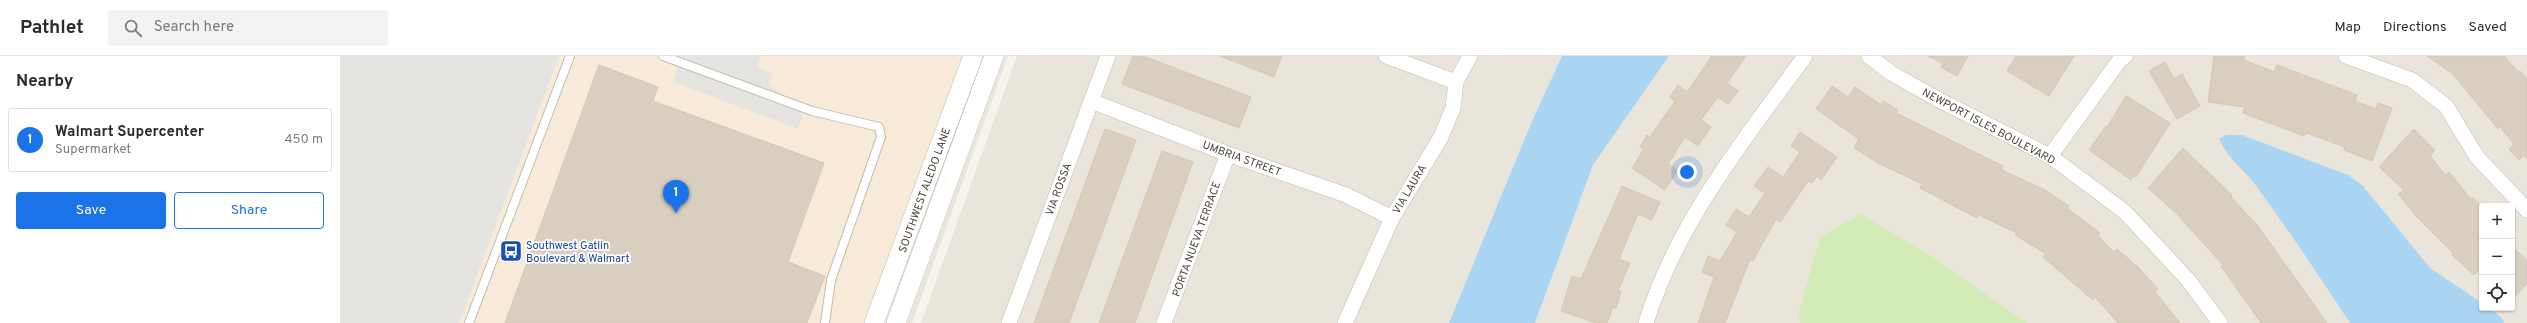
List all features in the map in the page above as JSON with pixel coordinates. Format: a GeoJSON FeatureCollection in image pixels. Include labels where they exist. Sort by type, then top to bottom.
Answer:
{"type":"FeatureCollection","features":[{"type":"Feature","properties":{"kind":"street","name":"SOUTHWEST ALEDO LANE"},"geometry":{"type":"LineString","coordinates":[[874,323],[973,56]]}},
{"type":"Feature","properties":{"kind":"street","name":"SOUTHWEST ALEDO LANE"},"geometry":{"type":"LineString","coordinates":[[896,323],[994,56]]}},
{"type":"Feature","properties":{"kind":"street","name":"VIA ROSSA"},"geometry":{"type":"LineString","coordinates":[[1008,323],[1108,56]]}},
{"type":"Feature","properties":{"kind":"street"},"geometry":{"type":"LineString","coordinates":[[1386,56],[1456,82]]}},
{"type":"Feature","properties":{"kind":"street","name":"VIA LAURA"},"geometry":{"type":"LineString","coordinates":[[1345,323],[1392,218],[1441,137],[1453,108],[1456,82],[1470,56]]}},
{"type":"Feature","properties":{"kind":"street"},"geometry":{"type":"LineString","coordinates":[[1646,323],[1653,300],[1680,238],[1720,174],[1805,56]]}},
{"type":"Feature","properties":{"kind":"street","name":"NEWPORT ISLES BOULEVARD"},"geometry":{"type":"LineString","coordinates":[[1869,56],[1891,73],[1932,96],[2050,156],[2125,212],[2189,281],[2220,323]]}},
{"type":"Feature","properties":{"kind":"street"},"geometry":{"type":"LineString","coordinates":[[2050,156],[2119,61],[2125,56]]}},
{"type":"Feature","properties":{"kind":"street"},"geometry":{"type":"LineString","coordinates":[[2346,56],[2412,80],[2446,106],[2477,157],[2527,210]]}},
{"type":"Feature","properties":{"kind":"street","name":"UMBRIA STREET"},"geometry":{"type":"LineString","coordinates":[[1091,101],[1228,154],[1346,195],[1392,218]]}},
{"type":"Feature","properties":{"kind":"street","name":"PORTA NUEVA TERRACE"},"geometry":{"type":"LineString","coordinates":[[1164,323],[1228,154]]}},
{"type":"Feature","properties":{"kind":"lane"},"geometry":{"type":"LineString","coordinates":[[469,323],[570,56]]}},
{"type":"Feature","properties":{"kind":"lane"},"geometry":{"type":"LineString","coordinates":[[663,56],[812,111],[879,127],[881,137],[831,280],[825,323]]}},
{"type":"Feature","properties":{"kind":"shaded area"},"geometry":{"type":"Polygon","coordinates":[[[340,56],[964,56],[865,323],[340,323],[340,56]]]}},
{"type":"Feature","properties":{"kind":"shaded area"},"geometry":{"type":"Polygon","coordinates":[[[340,56],[559,56],[459,323],[340,323],[340,56]]]}},
{"type":"Feature","properties":{"kind":"shaded area"},"geometry":{"type":"Polygon","coordinates":[[[682,56],[761,56],[757,67],[773,73],[769,84],[803,116],[798,129],[673,82],[682,56]]]}},
{"type":"Feature","properties":{"kind":"shaded area"},"geometry":{"type":"Polygon","coordinates":[[[1005,56],[1008,56],[912,323],[907,323],[1005,56]]]}},
{"type":"Feature","properties":{"kind":"shaded area"},"geometry":{"type":"Polygon","coordinates":[[[1017,56],[1562,56],[1532,121],[1449,323],[921,323],[1017,56]]]}},
{"type":"Feature","properties":{"kind":"shaded area"},"geometry":{"type":"Polygon","coordinates":[[[1669,56],[2527,56],[2527,323],[1535,323],[1593,165],[1669,56]]]}},
{"type":"Feature","properties":{"kind":"green space"},"geometry":{"type":"Polygon","coordinates":[[[1861,214],[1929,255],[2027,323],[1800,323],[1799,312],[1820,237],[1861,214]]]}},
{"type":"Feature","properties":{"kind":"water"},"geometry":{"type":"Polygon","coordinates":[[[1562,56],[1669,56],[1593,165],[1535,323],[1449,323],[1532,121],[1562,56]]]}},
{"type":"Feature","properties":{"kind":"water"},"geometry":{"type":"Polygon","coordinates":[[[2226,135],[2242,135],[2348,175],[2363,186],[2430,268],[2479,301],[2479,311],[2493,311],[2501,317],[2504,323],[2350,323],[2269,204],[2252,181],[2227,152],[2219,139],[2226,135]]]}},
{"type":"Feature","properties":{"kind":"building"},"geometry":{"type":"Polygon","coordinates":[[[1133,56],[1143,56],[1251,97],[1239,128],[1122,84],[1133,56]]]}},
{"type":"Feature","properties":{"kind":"building"},"geometry":{"type":"Polygon","coordinates":[[[1220,56],[1282,56],[1274,77],[1220,56]]]}},
{"type":"Feature","properties":{"kind":"building"},"geometry":{"type":"Polygon","coordinates":[[[1712,56],[1746,56],[1727,83],[1738,91],[1728,104],[1718,97],[1701,120],[1711,127],[1698,146],[1685,137],[1668,164],[1678,170],[1665,190],[1632,168],[1644,149],[1640,147],[1647,135],[1650,137],[1675,101],[1670,97],[1678,85],[1687,92],[1712,56]]]}},
{"type":"Feature","properties":{"kind":"building"},"geometry":{"type":"Polygon","coordinates":[[[1928,56],[1968,56],[1957,76],[1941,67],[1943,64],[1928,56]]]}},
{"type":"Feature","properties":{"kind":"building"},"geometry":{"type":"Polygon","coordinates":[[[2016,56],[2074,56],[2049,96],[2007,71],[2016,56]]]}},
{"type":"Feature","properties":{"kind":"building"},"geometry":{"type":"Polygon","coordinates":[[[2214,56],[2244,56],[2244,60],[2274,72],[2277,65],[2357,95],[2355,101],[2376,109],[2378,103],[2392,108],[2372,161],[2344,150],[2345,147],[2306,133],[2304,136],[2243,113],[2245,107],[2208,102],[2214,56]]]}},
{"type":"Feature","properties":{"kind":"building"},"geometry":{"type":"Polygon","coordinates":[[[2427,56],[2504,56],[2518,72],[2520,71],[2527,79],[2527,159],[2524,155],[2519,160],[2509,149],[2514,144],[2500,127],[2498,129],[2453,74],[2427,56]]]}},
{"type":"Feature","properties":{"kind":"building"},"geometry":{"type":"Polygon","coordinates":[[[2165,62],[2174,79],[2182,74],[2200,106],[2177,119],[2149,71],[2165,62]]]}},
{"type":"Feature","properties":{"kind":"building"},"geometry":{"type":"Polygon","coordinates":[[[599,65],[658,87],[653,101],[824,163],[788,262],[825,276],[807,323],[505,323],[599,65]]]}},
{"type":"Feature","properties":{"kind":"building"},"geometry":{"type":"Polygon","coordinates":[[[1832,86],[1848,97],[1855,87],[1881,105],[1883,101],[1898,110],[1896,113],[2003,166],[2002,170],[2045,190],[2069,206],[2067,208],[2100,233],[2098,236],[2114,252],[2117,249],[2138,267],[2158,289],[2155,292],[2180,323],[2118,323],[2095,297],[2093,300],[2043,257],[2046,254],[2015,235],[2017,233],[1979,215],[1977,218],[1920,188],[1922,184],[1878,163],[1854,148],[1859,139],[1816,109],[1832,86]]]}},
{"type":"Feature","properties":{"kind":"building"},"geometry":{"type":"Polygon","coordinates":[[[2126,96],[2170,123],[2136,177],[2134,176],[2131,180],[2089,150],[2106,126],[2107,127],[2126,96]]]}},
{"type":"Feature","properties":{"kind":"building"},"geometry":{"type":"Polygon","coordinates":[[[1105,129],[1136,140],[1069,323],[1034,323],[1105,129]]]}},
{"type":"Feature","properties":{"kind":"building"},"geometry":{"type":"Polygon","coordinates":[[[2414,129],[2435,150],[2430,156],[2445,175],[2449,172],[2471,199],[2472,197],[2479,204],[2479,269],[2474,275],[2452,255],[2453,253],[2417,217],[2398,194],[2404,190],[2379,167],[2414,129]]]}},
{"type":"Feature","properties":{"kind":"building"},"geometry":{"type":"Polygon","coordinates":[[[1800,132],[1837,157],[1821,180],[1817,176],[1812,183],[1808,181],[1780,222],[1776,219],[1753,261],[1750,259],[1725,323],[1698,323],[1714,277],[1702,272],[1708,256],[1720,261],[1737,232],[1726,225],[1736,209],[1749,217],[1765,193],[1754,186],[1768,167],[1783,177],[1800,152],[1791,146],[1800,132]]]}},
{"type":"Feature","properties":{"kind":"building"},"geometry":{"type":"Polygon","coordinates":[[[2183,148],[2232,195],[2231,197],[2258,226],[2327,323],[2261,323],[2221,266],[2223,265],[2176,213],[2148,188],[2183,148]]]}},
{"type":"Feature","properties":{"kind":"building"},"geometry":{"type":"Polygon","coordinates":[[[1162,151],[1193,162],[1135,323],[1099,323],[1162,151]]]}},
{"type":"Feature","properties":{"kind":"building"},"geometry":{"type":"Polygon","coordinates":[[[1622,186],[1660,202],[1652,220],[1638,214],[1619,259],[1630,263],[1618,291],[1621,292],[1616,308],[1613,307],[1607,323],[1596,323],[1561,311],[1572,276],[1581,279],[1622,186]]]}},
{"type":"Feature","properties":{"kind":"building"},"geometry":{"type":"Polygon","coordinates":[[[2515,250],[2527,260],[2527,283],[2515,297],[2515,250]]]}},
{"type":"Feature","properties":{"kind":"place","name":"Walmart Supercenter"},"geometry":{"type":"Point","coordinates":[676,213]}},
{"type":"Feature","properties":{"kind":"place","name":"Southwest Gatlin Boulevard & Walmart"},"geometry":{"type":"Point","coordinates":[511,251]}}]}
